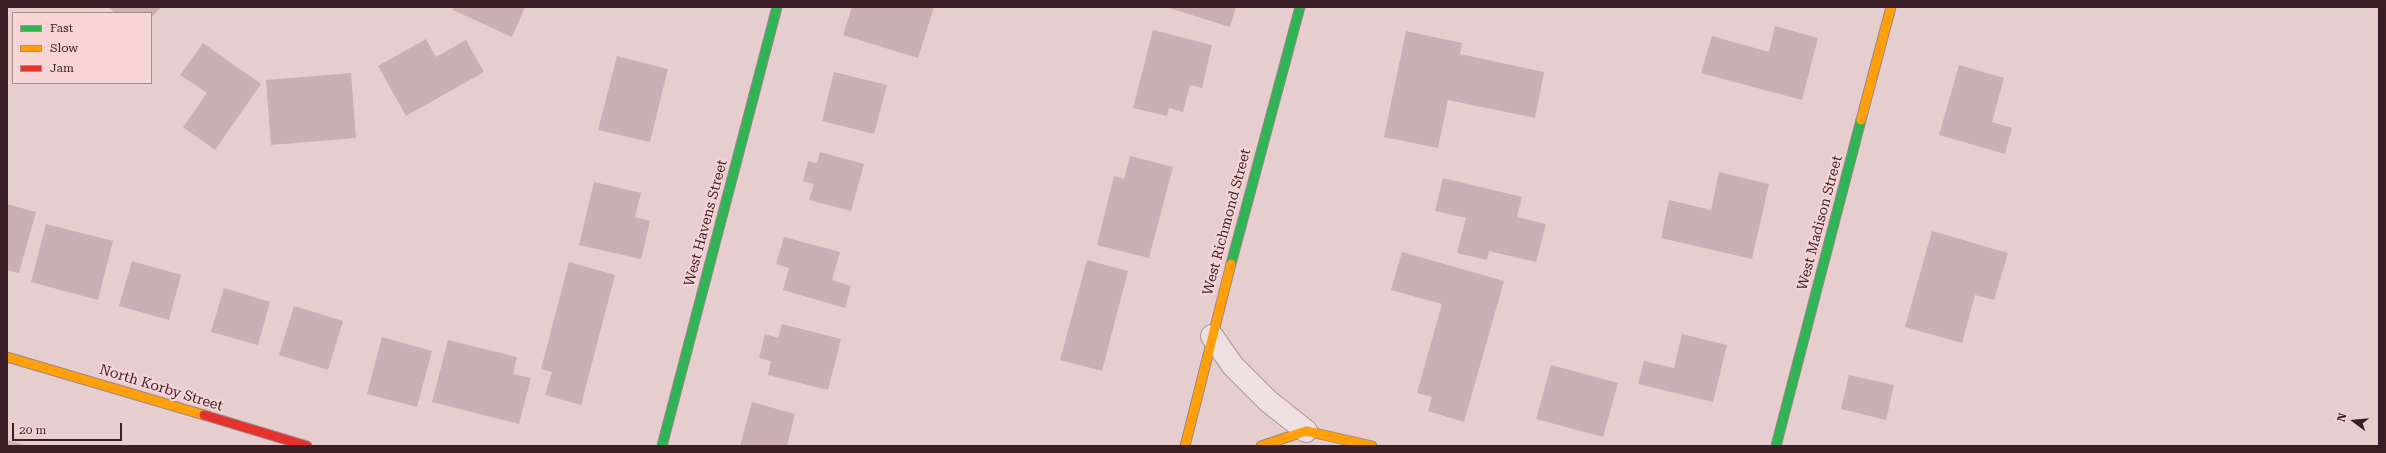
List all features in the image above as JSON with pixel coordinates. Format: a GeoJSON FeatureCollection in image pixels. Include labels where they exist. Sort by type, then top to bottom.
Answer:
{"type":"FeatureCollection","features":[{"type":"Feature","properties":{"kind":"street","name":"West Havens Street"},"geometry":{"type":"LineString","coordinates":[[662,446],[777,7]]}},
{"type":"Feature","properties":{"kind":"street","name":"West Richmond Street"},"geometry":{"type":"LineString","coordinates":[[1185,446],[1212,336],[1300,7]]}},
{"type":"Feature","properties":{"kind":"street","name":"West Madison Street"},"geometry":{"type":"LineString","coordinates":[[1776,446],[1891,7]]}},
{"type":"Feature","properties":{"kind":"street"},"geometry":{"type":"LineString","coordinates":[[1212,336],[1233,366],[1268,401],[1306,430],[1372,446]]}},
{"type":"Feature","properties":{"kind":"street","name":"North Korby Street"},"geometry":{"type":"LineString","coordinates":[[7,357],[307,446]]}},
{"type":"Feature","properties":{"kind":"street"},"geometry":{"type":"LineString","coordinates":[[1261,446],[1306,430]]}},
{"type":"Feature","properties":{"kind":"building"},"geometry":{"type":"Polygon","coordinates":[[[108,7],[161,7],[152,17],[152,12],[114,12],[108,7]]]}},
{"type":"Feature","properties":{"kind":"building"},"geometry":{"type":"Polygon","coordinates":[[[454,7],[525,7],[512,37],[453,10],[454,7]]]}},
{"type":"Feature","properties":{"kind":"building"},"geometry":{"type":"Polygon","coordinates":[[[852,7],[934,7],[918,58],[843,35],[852,7]]]}},
{"type":"Feature","properties":{"kind":"building"},"geometry":{"type":"Polygon","coordinates":[[[1166,7],[1236,7],[1230,27],[1166,7]]]}},
{"type":"Feature","properties":{"kind":"building"},"geometry":{"type":"Polygon","coordinates":[[[1775,26],[1818,38],[1802,100],[1701,73],[1712,36],[1769,52],[1775,26]]]}},
{"type":"Feature","properties":{"kind":"building"},"geometry":{"type":"Polygon","coordinates":[[[1153,30],[1212,45],[1202,88],[1190,85],[1183,112],[1169,108],[1167,116],[1133,108],[1153,30]]]}},
{"type":"Feature","properties":{"kind":"building"},"geometry":{"type":"Polygon","coordinates":[[[1406,31],[1462,43],[1460,54],[1544,72],[1535,118],[1448,100],[1438,148],[1384,137],[1406,31]]]}},
{"type":"Feature","properties":{"kind":"building"},"geometry":{"type":"Polygon","coordinates":[[[426,39],[436,57],[466,40],[484,72],[406,116],[378,66],[426,39]]]}},
{"type":"Feature","properties":{"kind":"building"},"geometry":{"type":"Polygon","coordinates":[[[203,43],[261,84],[215,150],[183,127],[207,93],[180,75],[203,43]]]}},
{"type":"Feature","properties":{"kind":"building"},"geometry":{"type":"Polygon","coordinates":[[[617,56],[668,69],[650,142],[598,130],[617,56]]]}},
{"type":"Feature","properties":{"kind":"building"},"geometry":{"type":"Polygon","coordinates":[[[1959,65],[2004,78],[1992,122],[2012,128],[2005,154],[1939,135],[1959,65]]]}},
{"type":"Feature","properties":{"kind":"building"},"geometry":{"type":"Polygon","coordinates":[[[834,72],[887,85],[874,134],[822,121],[834,72]]]}},
{"type":"Feature","properties":{"kind":"building"},"geometry":{"type":"Polygon","coordinates":[[[351,73],[356,138],[271,145],[266,80],[351,73]]]}},
{"type":"Feature","properties":{"kind":"building"},"geometry":{"type":"Polygon","coordinates":[[[820,152],[864,164],[851,211],[809,200],[814,184],[803,181],[808,161],[817,163],[820,152]]]}},
{"type":"Feature","properties":{"kind":"building"},"geometry":{"type":"Polygon","coordinates":[[[1130,156],[1173,167],[1149,258],[1097,245],[1114,176],[1124,179],[1130,156]]]}},
{"type":"Feature","properties":{"kind":"building"},"geometry":{"type":"Polygon","coordinates":[[[1719,172],[1769,184],[1752,259],[1661,238],[1669,200],[1711,210],[1719,172]]]}},
{"type":"Feature","properties":{"kind":"building"},"geometry":{"type":"Polygon","coordinates":[[[1443,178],[1522,197],[1517,217],[1546,224],[1536,262],[1489,251],[1487,260],[1457,253],[1466,218],[1435,211],[1443,178]]]}},
{"type":"Feature","properties":{"kind":"building"},"geometry":{"type":"Polygon","coordinates":[[[594,182],[641,193],[635,217],[650,221],[641,259],[579,245],[594,182]]]}},
{"type":"Feature","properties":{"kind":"building"},"geometry":{"type":"Polygon","coordinates":[[[7,204],[36,212],[19,273],[7,270],[7,204]]]}},
{"type":"Feature","properties":{"kind":"building"},"geometry":{"type":"Polygon","coordinates":[[[46,224],[113,241],[98,300],[31,282],[46,224]]]}},
{"type":"Feature","properties":{"kind":"building"},"geometry":{"type":"Polygon","coordinates":[[[1932,231],[2008,253],[1994,300],[1975,295],[1962,343],[1905,327],[1932,231]]]}},
{"type":"Feature","properties":{"kind":"building"},"geometry":{"type":"Polygon","coordinates":[[[784,237],[840,252],[832,280],[851,286],[845,308],[783,290],[789,268],[776,264],[784,237]]]}},
{"type":"Feature","properties":{"kind":"building"},"geometry":{"type":"Polygon","coordinates":[[[1402,252],[1504,281],[1464,422],[1428,411],[1432,397],[1417,393],[1442,304],[1391,290],[1402,252]]]}},
{"type":"Feature","properties":{"kind":"building"},"geometry":{"type":"Polygon","coordinates":[[[1087,260],[1128,271],[1102,371],[1060,360],[1087,260]]]}},
{"type":"Feature","properties":{"kind":"building"},"geometry":{"type":"Polygon","coordinates":[[[132,261],[181,275],[169,320],[119,306],[132,261]]]}},
{"type":"Feature","properties":{"kind":"building"},"geometry":{"type":"Polygon","coordinates":[[[569,262],[615,275],[581,405],[545,395],[552,372],[541,369],[569,262]]]}},
{"type":"Feature","properties":{"kind":"building"},"geometry":{"type":"Polygon","coordinates":[[[224,288],[270,302],[258,345],[211,332],[224,288]]]}},
{"type":"Feature","properties":{"kind":"building"},"geometry":{"type":"Polygon","coordinates":[[[294,306],[343,321],[328,370],[279,355],[294,306]]]}},
{"type":"Feature","properties":{"kind":"building"},"geometry":{"type":"Polygon","coordinates":[[[782,324],[841,339],[828,390],[768,375],[771,361],[759,358],[765,334],[778,338],[782,324]]]}},
{"type":"Feature","properties":{"kind":"building"},"geometry":{"type":"Polygon","coordinates":[[[1682,334],[1727,345],[1713,402],[1638,384],[1644,361],[1674,368],[1682,334]]]}},
{"type":"Feature","properties":{"kind":"building"},"geometry":{"type":"Polygon","coordinates":[[[382,337],[432,351],[417,407],[367,394],[382,337]]]}},
{"type":"Feature","properties":{"kind":"building"},"geometry":{"type":"Polygon","coordinates":[[[448,340],[517,357],[513,374],[531,378],[519,424],[432,402],[448,340]]]}},
{"type":"Feature","properties":{"kind":"building"},"geometry":{"type":"Polygon","coordinates":[[[1551,365],[1618,383],[1603,437],[1536,419],[1551,365]]]}},
{"type":"Feature","properties":{"kind":"building"},"geometry":{"type":"Polygon","coordinates":[[[1849,375],[1894,385],[1886,420],[1841,409],[1849,375]]]}},
{"type":"Feature","properties":{"kind":"building"},"geometry":{"type":"Polygon","coordinates":[[[752,402],[795,414],[787,446],[740,446],[752,402]]]}},
{"type":"Feature","properties":{"kind":"building"},"geometry":{"type":"Polygon","coordinates":[[[7,440],[28,446],[7,446],[7,440]]]}},
{"type":"Feature","properties":{"kind":"traffic: fast"},"geometry":{"type":"LineString","coordinates":[[662,446],[777,7]]}},
{"type":"Feature","properties":{"kind":"traffic: fast"},"geometry":{"type":"LineString","coordinates":[[1231,264],[1300,7]]}},
{"type":"Feature","properties":{"kind":"traffic: fast"},"geometry":{"type":"LineString","coordinates":[[1776,446],[1861,120]]}},
{"type":"Feature","properties":{"kind":"traffic: slow"},"geometry":{"type":"LineString","coordinates":[[1861,120],[1891,7]]}},
{"type":"Feature","properties":{"kind":"traffic: slow"},"geometry":{"type":"LineString","coordinates":[[1185,446],[1231,264]]}},
{"type":"Feature","properties":{"kind":"traffic: slow"},"geometry":{"type":"LineString","coordinates":[[7,357],[204,415]]}},
{"type":"Feature","properties":{"kind":"traffic: slow"},"geometry":{"type":"LineString","coordinates":[[1261,446],[1306,431],[1372,446]]}},
{"type":"Feature","properties":{"kind":"traffic: jam"},"geometry":{"type":"LineString","coordinates":[[204,415],[307,446]]}}]}
